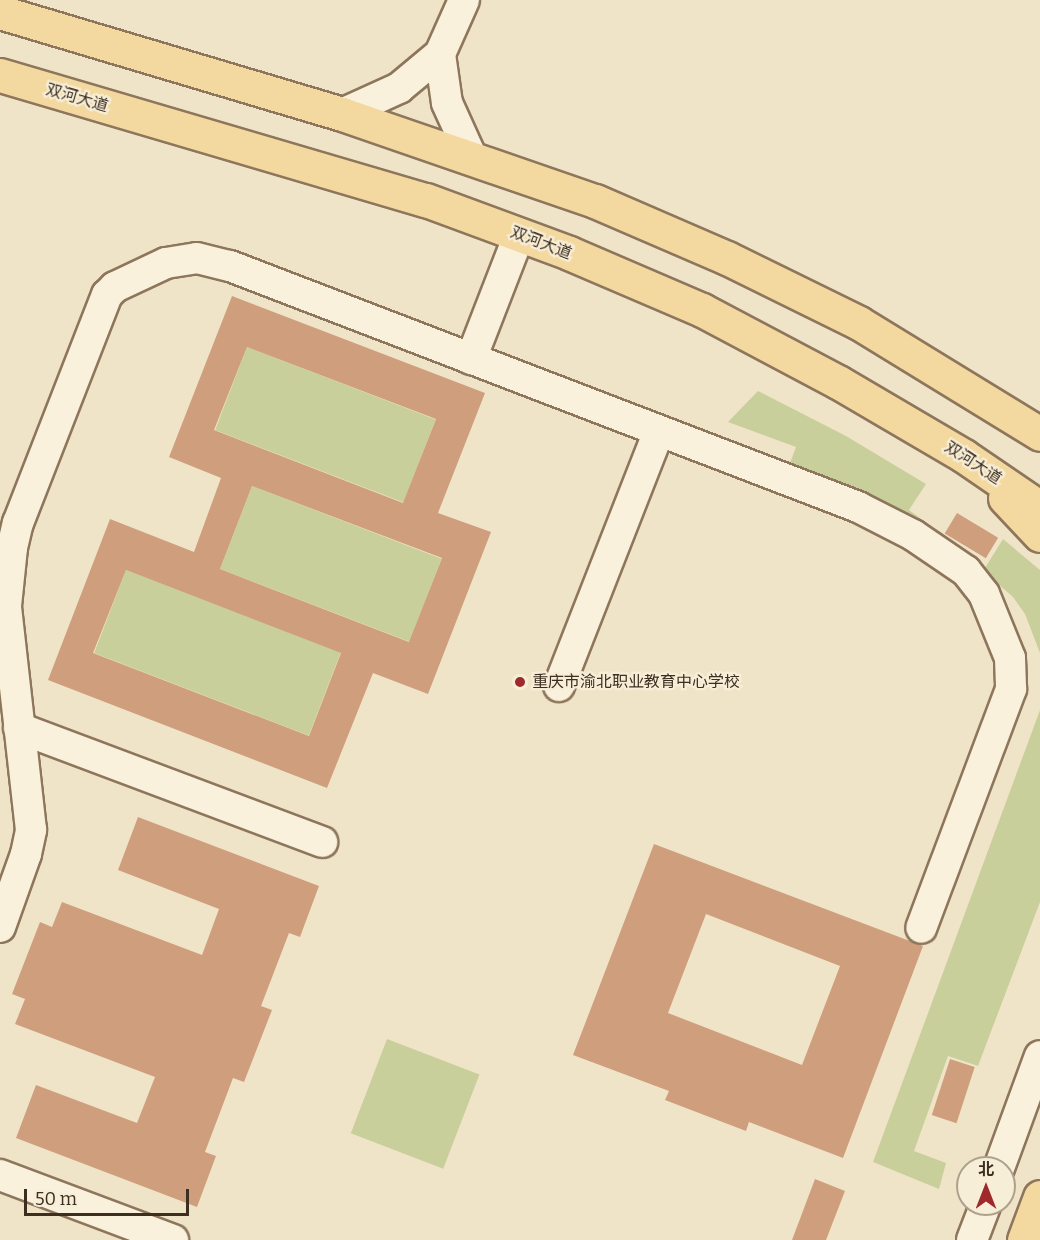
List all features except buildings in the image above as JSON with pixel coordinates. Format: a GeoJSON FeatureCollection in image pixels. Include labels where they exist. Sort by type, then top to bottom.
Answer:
{"type":"FeatureCollection","features":[{"type":"Feature","properties":{"kind":"main road"},"geometry":{"type":"LineString","coordinates":[[0,12],[342,114],[595,201],[737,263],[859,324],[1040,434]]}},
{"type":"Feature","properties":{"kind":"main road","name":"双河大道"},"geometry":{"type":"LineString","coordinates":[[0,75],[426,200],[519,234],[702,310],[838,382],[964,456],[1040,508]]}},
{"type":"Feature","properties":{"kind":"main road"},"geometry":{"type":"LineString","coordinates":[[964,456],[1040,535]]}},
{"type":"Feature","properties":{"kind":"main road"},"geometry":{"type":"LineString","coordinates":[[1024,1240],[1040,1197]]}},
{"type":"Feature","properties":{"kind":"street"},"geometry":{"type":"LineString","coordinates":[[342,114],[399,88],[440,54],[464,0]]}},
{"type":"Feature","properties":{"kind":"street"},"geometry":{"type":"LineString","coordinates":[[440,54],[447,103],[472,158]]}},
{"type":"Feature","properties":{"kind":"street"},"geometry":{"type":"LineString","coordinates":[[471,359],[519,234]]}},
{"type":"Feature","properties":{"kind":"street"},"geometry":{"type":"LineString","coordinates":[[0,927],[26,854],[31,830],[6,606],[12,548],[18,523],[102,304],[115,287],[166,263],[197,258],[212,261],[887,519],[966,571],[984,594],[1010,658],[1011,689],[921,928]]}},
{"type":"Feature","properties":{"kind":"street"},"geometry":{"type":"LineString","coordinates":[[559,686],[659,431]]}},
{"type":"Feature","properties":{"kind":"street"},"geometry":{"type":"LineString","coordinates":[[19,728],[322,842]]}},
{"type":"Feature","properties":{"kind":"street"},"geometry":{"type":"LineString","coordinates":[[1003,1156],[1040,1056]]}},
{"type":"Feature","properties":{"kind":"street"},"geometry":{"type":"LineString","coordinates":[[0,1175],[170,1239]]}},
{"type":"Feature","properties":{"kind":"street"},"geometry":{"type":"LineString","coordinates":[[972,1240],[981,1216]]}},
{"type":"Feature","properties":{"kind":"green space"},"geometry":{"type":"Polygon","coordinates":[[[247,347],[436,419],[404,502],[215,430],[247,347]]]}},
{"type":"Feature","properties":{"kind":"green space"},"geometry":{"type":"Polygon","coordinates":[[[758,391],[846,436],[926,484],[909,510],[939,532],[935,538],[864,494],[790,463],[796,447],[728,422],[758,391]]]}},
{"type":"Feature","properties":{"kind":"green space"},"geometry":{"type":"Polygon","coordinates":[[[252,486],[442,559],[410,642],[220,569],[252,486]]]}},
{"type":"Feature","properties":{"kind":"green space"},"geometry":{"type":"Polygon","coordinates":[[[1003,539],[1040,570],[1040,653],[1025,614],[1013,597],[983,571],[1003,539]]]}},
{"type":"Feature","properties":{"kind":"green space"},"geometry":{"type":"Polygon","coordinates":[[[126,570],[341,652],[309,736],[94,653],[126,570]]]}},
{"type":"Feature","properties":{"kind":"green space"},"geometry":{"type":"Polygon","coordinates":[[[1040,710],[1040,902],[978,1066],[948,1056],[914,1151],[946,1163],[939,1189],[873,1162],[1040,710]]]}},
{"type":"Feature","properties":{"kind":"green space"},"geometry":{"type":"Polygon","coordinates":[[[387,1039],[479,1074],[443,1169],[351,1133],[387,1039]]]}},
{"type":"Feature","properties":{"kind":"place","name":"重庆市渝北职业教育中心学校"},"geometry":{"type":"Point","coordinates":[520,682]}}]}
